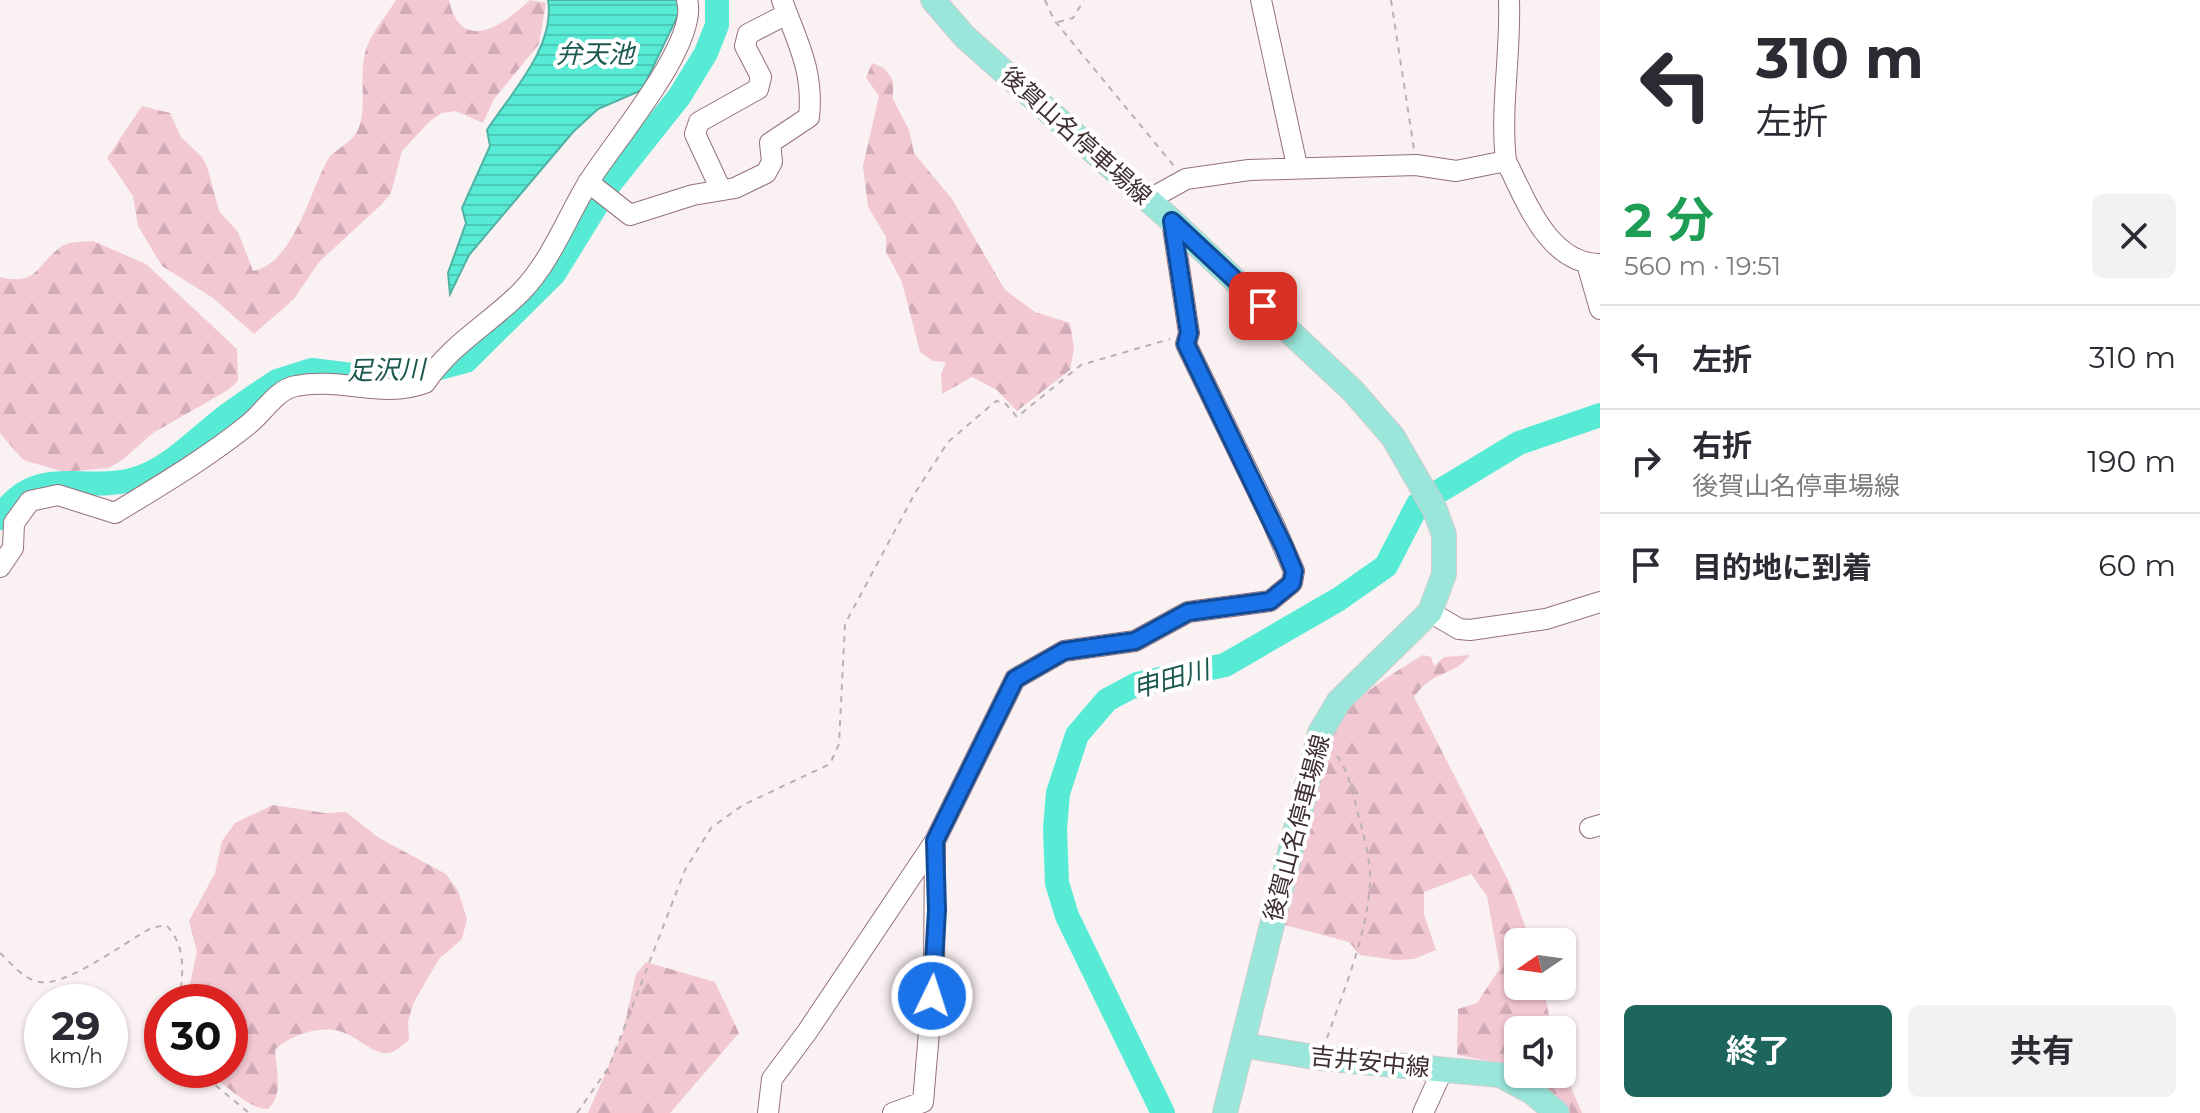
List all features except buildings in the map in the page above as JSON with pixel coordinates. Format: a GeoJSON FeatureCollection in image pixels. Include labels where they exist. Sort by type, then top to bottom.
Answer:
{"type":"FeatureCollection","features":[{"type":"Feature","properties":{"kind":"main road","name":"後賀山名停車場線"},"geometry":{"type":"LineString","coordinates":[[933,0],[965,37],[1172,221],[1353,391],[1393,437],[1435,510],[1444,535],[1444,574],[1430,612],[1339,701],[1320,733],[1242,1045]]}},
{"type":"Feature","properties":{"kind":"main road","name":"吉井安中線"},"geometry":{"type":"LineString","coordinates":[[1242,1045],[1320,1058],[1500,1075],[1532,1092],[1557,1113]]}},
{"type":"Feature","properties":{"kind":"main road"},"geometry":{"type":"LineString","coordinates":[[1225,1113],[1242,1045]]}},
{"type":"Feature","properties":{"kind":"street"},"geometry":{"type":"LineString","coordinates":[[0,567],[13,548],[14,523],[30,501],[58,495],[115,513],[208,456],[260,416],[284,390],[297,386],[351,384],[380,392],[425,383],[443,356],[522,291],[560,237],[588,182],[657,87],[684,28],[690,8],[687,0]]}},
{"type":"Feature","properties":{"kind":"street"},"geometry":{"type":"LineString","coordinates":[[1261,0],[1297,166]]}},
{"type":"Feature","properties":{"kind":"street"},"geometry":{"type":"LineString","coordinates":[[1509,0],[1510,48],[1502,126],[1506,161],[1535,221],[1554,242],[1593,264],[1600,309]]}},
{"type":"Feature","properties":{"kind":"street"},"geometry":{"type":"LineString","coordinates":[[588,182],[630,215],[721,190],[766,173],[772,162],[770,143],[809,117],[812,94],[805,53],[784,7],[748,34],[745,46],[761,77],[758,89],[699,122],[695,134],[721,190]]}},
{"type":"Feature","properties":{"kind":"street"},"geometry":{"type":"LineString","coordinates":[[1148,200],[1186,179],[1297,166],[1416,165],[1456,171],[1506,161]]}},
{"type":"Feature","properties":{"kind":"street"},"geometry":{"type":"LineString","coordinates":[[768,1113],[772,1079],[935,841],[1015,679],[1064,651],[1135,641],[1188,612],[1270,601],[1292,583],[1294,571],[1284,547],[1186,344],[1189,333],[1172,221]]}},
{"type":"Feature","properties":{"kind":"street"},"geometry":{"type":"LineString","coordinates":[[1430,612],[1459,629],[1470,630],[1546,619],[1600,602]]}},
{"type":"Feature","properties":{"kind":"street"},"geometry":{"type":"LineString","coordinates":[[893,1113],[923,1102],[937,926],[935,841]]}},
{"type":"Feature","properties":{"kind":"street"},"geometry":{"type":"LineString","coordinates":[[1423,1113],[1443,1069]]}},
{"type":"Feature","properties":{"kind":"path"},"geometry":{"type":"LineString","coordinates":[[1045,0],[1057,23],[1186,179]]}},
{"type":"Feature","properties":{"kind":"path"},"geometry":{"type":"LineString","coordinates":[[1057,23],[1073,18],[1084,0]]}},
{"type":"Feature","properties":{"kind":"path"},"geometry":{"type":"LineString","coordinates":[[1391,0],[1416,165]]}},
{"type":"Feature","properties":{"kind":"path"},"geometry":{"type":"LineString","coordinates":[[577,1113],[609,1067],[685,870],[711,828],[743,805],[830,764],[839,744],[845,624],[915,493],[948,442],[996,401],[1005,403],[1017,417],[1081,365],[1189,333]]}},
{"type":"Feature","properties":{"kind":"path"},"geometry":{"type":"LineString","coordinates":[[1320,733],[1345,766],[1366,844],[1370,883],[1348,979],[1320,1058]]}},
{"type":"Feature","properties":{"kind":"path"},"geometry":{"type":"LineString","coordinates":[[0,953],[26,976],[41,983],[61,978],[151,928],[166,925],[177,937],[184,972],[182,984]]}},
{"type":"Feature","properties":{"kind":"path"},"geometry":{"type":"LineString","coordinates":[[219,1088],[249,1113]]}},
{"type":"Feature","properties":{"kind":"green space"},"geometry":{"type":"Polygon","coordinates":[[[396,0],[449,0],[455,17],[463,27],[473,31],[496,25],[530,0],[546,3],[539,44],[494,99],[483,123],[456,111],[442,113],[430,121],[402,151],[391,193],[382,204],[319,262],[294,299],[254,334],[213,298],[162,266],[138,226],[133,196],[107,158],[142,106],[170,113],[181,137],[202,157],[219,211],[238,232],[253,271],[267,266],[289,242],[329,158],[356,133],[361,118],[367,46],[396,0]]]}},
{"type":"Feature","properties":{"kind":"green space"},"geometry":{"type":"Polygon","coordinates":[[[872,63],[884,68],[893,80],[893,99],[909,130],[914,153],[952,199],[1005,290],[1035,312],[1070,323],[1074,348],[1070,370],[1017,411],[997,390],[972,377],[942,394],[941,374],[946,362],[933,361],[920,352],[902,282],[886,252],[886,237],[868,207],[863,166],[879,96],[866,78],[872,63]]]}},
{"type":"Feature","properties":{"kind":"green space"},"geometry":{"type":"Polygon","coordinates":[[[93,241],[146,264],[237,349],[238,381],[228,390],[153,433],[121,461],[108,468],[65,472],[23,460],[0,433],[0,277],[22,279],[30,276],[62,246],[93,241]]]}},
{"type":"Feature","properties":{"kind":"green space"},"geometry":{"type":"Polygon","coordinates":[[[1423,655],[1431,657],[1434,666],[1444,657],[1470,655],[1457,667],[1429,681],[1414,697],[1509,882],[1526,928],[1504,928],[1504,1000],[1546,1000],[1549,1016],[1504,1016],[1504,1064],[1457,1055],[1458,1009],[1477,1003],[1500,968],[1487,896],[1471,874],[1424,892],[1424,914],[1436,950],[1414,959],[1360,955],[1349,942],[1281,924],[1312,795],[1328,745],[1345,714],[1389,676],[1423,655]]]}},
{"type":"Feature","properties":{"kind":"green space"},"geometry":{"type":"Polygon","coordinates":[[[273,805],[325,813],[346,812],[379,838],[446,874],[458,891],[467,919],[462,939],[439,959],[414,1002],[408,1021],[409,1040],[387,1053],[338,1031],[319,1030],[290,1039],[275,1050],[278,1089],[268,1109],[250,1103],[229,1088],[248,1088],[248,984],[190,984],[197,952],[189,921],[215,873],[222,841],[235,823],[273,805]]]}},
{"type":"Feature","properties":{"kind":"green space"},"geometry":{"type":"Polygon","coordinates":[[[646,962],[715,982],[739,1033],[670,1113],[588,1113],[622,1035],[636,974],[646,962]]]}},
{"type":"Feature","properties":{"kind":"green space"},"geometry":{"type":"Polygon","coordinates":[[[1540,1088],[1571,1088],[1582,1113],[1570,1113],[1540,1088]]]}},
{"type":"Feature","properties":{"kind":"water","name":"弁天池"},"geometry":{"type":"Polygon","coordinates":[[[548,0],[678,0],[681,9],[642,90],[598,109],[573,132],[469,255],[450,294],[448,273],[466,223],[462,208],[490,146],[487,130],[539,52],[549,17],[548,0]]]}},
{"type":"Feature","properties":{"kind":"waterway","name":"足沢川"},"geometry":{"type":"LineString","coordinates":[[0,518],[14,501],[29,490],[44,485],[116,483],[148,475],[277,381],[312,370],[352,375],[421,373],[466,361],[554,274],[609,185],[679,97],[706,53],[717,25],[717,0]]}},
{"type":"Feature","properties":{"kind":"waterway","name":"申田川"},"geometry":{"type":"LineString","coordinates":[[1163,1113],[1067,916],[1057,883],[1055,829],[1058,793],[1077,735],[1107,700],[1137,684],[1225,665],[1339,599],[1386,566],[1418,504],[1519,443],[1600,415]]}},
{"type":"Feature","properties":{"kind":"route"},"geometry":{"type":"LineString","coordinates":[[932,996],[937,910],[935,841],[1015,679],[1064,651],[1135,641],[1188,612],[1270,601],[1292,583],[1294,571],[1284,547],[1186,344],[1189,333],[1172,221],[1263,306]]}}]}
